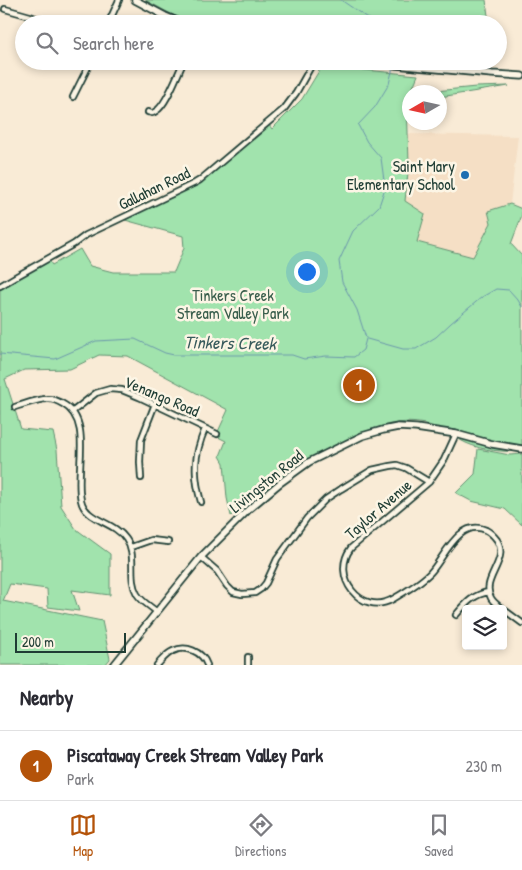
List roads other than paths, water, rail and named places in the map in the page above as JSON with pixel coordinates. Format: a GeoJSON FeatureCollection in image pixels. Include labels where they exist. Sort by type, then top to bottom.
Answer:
{"type":"FeatureCollection","features":[{"type":"Feature","properties":{"kind":"main road"},"geometry":{"type":"LineString","coordinates":[[135,0],[163,15]]}},
{"type":"Feature","properties":{"kind":"main road"},"geometry":{"type":"LineString","coordinates":[[448,70],[522,76]]}},
{"type":"Feature","properties":{"kind":"main road","name":"Livingston Road"},"geometry":{"type":"LineString","coordinates":[[114,665],[201,557],[250,509],[280,483],[309,462],[362,436],[391,428],[406,427],[456,434],[492,444],[522,449]]}},
{"type":"Feature","properties":{"kind":"street"},"geometry":{"type":"LineString","coordinates":[[112,15],[119,0]]}},
{"type":"Feature","properties":{"kind":"street"},"geometry":{"type":"LineString","coordinates":[[5,9],[26,15]]}},
{"type":"Feature","properties":{"kind":"street"},"geometry":{"type":"LineString","coordinates":[[73,97],[86,70]]}},
{"type":"Feature","properties":{"kind":"street"},"geometry":{"type":"LineString","coordinates":[[148,112],[156,112],[163,104],[180,70]]}},
{"type":"Feature","properties":{"kind":"street","name":"Gallahan Road"},"geometry":{"type":"LineString","coordinates":[[1,284],[94,231],[195,184],[284,109],[301,86],[309,70]]}},
{"type":"Feature","properties":{"kind":"street","name":"Venango Road"},"geometry":{"type":"LineString","coordinates":[[72,412],[96,392],[110,389],[126,391],[217,434]]}},
{"type":"Feature","properties":{"kind":"street"},"geometry":{"type":"LineString","coordinates":[[15,407],[49,399],[56,400],[70,409],[79,423],[79,485],[82,505],[87,512],[108,523],[125,537],[132,552],[135,590],[141,600],[157,612]]}},
{"type":"Feature","properties":{"kind":"street"},"geometry":{"type":"LineString","coordinates":[[141,478],[141,440],[155,404]]}},
{"type":"Feature","properties":{"kind":"street"},"geometry":{"type":"LineString","coordinates":[[201,502],[198,493],[195,459],[205,429]]}},
{"type":"Feature","properties":{"kind":"street","name":"Taylor Avenue"},"geometry":{"type":"LineString","coordinates":[[456,434],[444,460],[429,482],[351,548],[345,557],[343,569],[348,586],[358,597],[368,602],[381,603],[391,600],[431,572],[458,536],[467,530],[479,528],[493,536],[500,551],[499,560],[490,581],[489,592]]}},
{"type":"Feature","properties":{"kind":"street"},"geometry":{"type":"LineString","coordinates":[[201,557],[217,571],[233,592],[242,594],[255,593],[266,583],[276,559],[307,518],[326,499],[341,489],[372,470],[384,466],[402,466],[429,482]]}},
{"type":"Feature","properties":{"kind":"street"},"geometry":{"type":"LineString","coordinates":[[130,547],[151,540],[168,542]]}},
{"type":"Feature","properties":{"kind":"street"},"geometry":{"type":"LineString","coordinates":[[456,615],[471,598],[479,594],[489,592],[492,599],[499,605]]}},
{"type":"Feature","properties":{"kind":"street"},"geometry":{"type":"LineString","coordinates":[[507,612],[522,623]]}},
{"type":"Feature","properties":{"kind":"street"},"geometry":{"type":"LineString","coordinates":[[157,665],[170,652],[184,648],[198,653],[204,658],[206,665]]}},
{"type":"Feature","properties":{"kind":"street"},"geometry":{"type":"LineString","coordinates":[[248,657],[248,665]]}},
{"type":"Feature","properties":{"kind":"waterway"},"geometry":{"type":"LineString","coordinates":[[341,0],[363,15]]}},
{"type":"Feature","properties":{"kind":"waterway"},"geometry":{"type":"LineString","coordinates":[[366,338],[357,310],[342,282],[339,261],[353,231],[379,206],[385,188],[381,158],[367,142],[358,125],[375,107],[389,84],[392,70]]}},
{"type":"Feature","properties":{"kind":"waterway"},"geometry":{"type":"LineString","coordinates":[[367,339],[403,349],[416,349],[436,337],[482,297],[496,289],[509,290],[522,307]]}},
{"type":"Feature","properties":{"kind":"waterway","name":"Tinkers Creek"},"geometry":{"type":"LineString","coordinates":[[0,354],[55,359],[96,341],[135,339],[165,353],[174,355],[292,355],[304,359],[326,356],[354,357],[363,350],[366,339]]}},
{"type":"Feature","properties":{"kind":"place","name":"Saint Mary Elementary School"},"geometry":{"type":"Point","coordinates":[465,175]}},
{"type":"Feature","properties":{"kind":"place","name":"Piscataway Creek Stream Valley Park"},"geometry":{"type":"Point","coordinates":[359,385]}},
{"type":"Feature","properties":{"kind":"park label","name":"Tinkers Creek Stream Valley Park"},"geometry":{"type":"Point","coordinates":[233,304]}}]}
